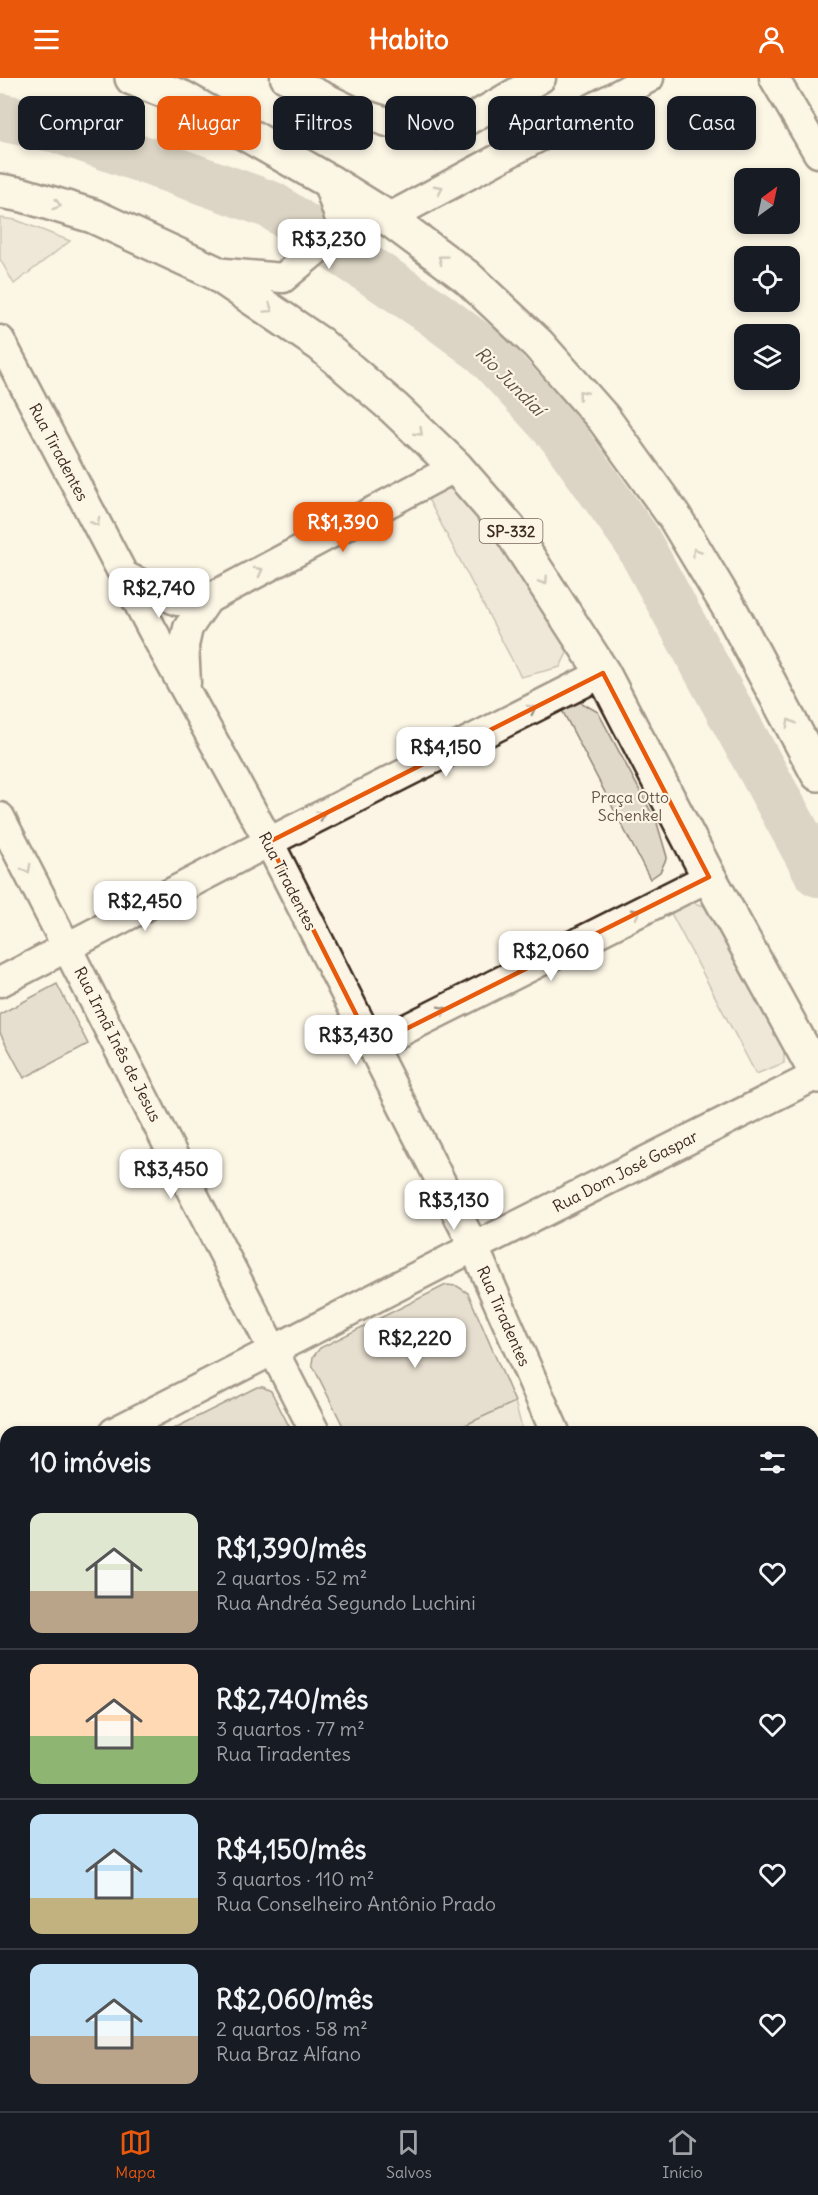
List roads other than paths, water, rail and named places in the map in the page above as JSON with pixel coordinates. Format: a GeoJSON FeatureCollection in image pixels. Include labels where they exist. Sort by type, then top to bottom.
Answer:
{"type":"FeatureCollection","features":[{"type":"Feature","properties":{"kind":"main road"},"geometry":{"type":"LineString","coordinates":[[132,78],[183,98],[388,218],[467,277],[538,344],[604,419],[674,516],[731,611],[818,774]]}},
{"type":"Feature","properties":{"kind":"main road"},"geometry":{"type":"LineString","coordinates":[[330,182],[345,226]]}},
{"type":"Feature","properties":{"kind":"main road","name":"SP-332"},"geometry":{"type":"LineString","coordinates":[[0,191],[23,195],[93,216],[214,272],[320,344],[394,408],[456,467],[509,528],[603,673],[709,877],[818,1076]]}},
{"type":"Feature","properties":{"kind":"street"},"geometry":{"type":"LineString","coordinates":[[285,78],[353,111],[423,133],[437,134],[451,130],[541,78]]}},
{"type":"Feature","properties":{"kind":"street"},"geometry":{"type":"LineString","coordinates":[[214,272],[282,278],[345,226],[388,218],[649,78]]}},
{"type":"Feature","properties":{"kind":"street"},"geometry":{"type":"LineString","coordinates":[[774,78],[818,153]]}},
{"type":"Feature","properties":{"kind":"street","name":"Rua Tiradentes"},"geometry":{"type":"LineString","coordinates":[[0,340],[268,842],[474,1246],[552,1426]]}},
{"type":"Feature","properties":{"kind":"street"},"geometry":{"type":"LineString","coordinates":[[125,576],[177,601],[208,599],[456,467]]}},
{"type":"Feature","properties":{"kind":"street"},"geometry":{"type":"LineString","coordinates":[[186,688],[184,646],[188,628],[208,599]]}},
{"type":"Feature","properties":{"kind":"street"},"geometry":{"type":"LineString","coordinates":[[0,981],[268,842],[603,673]]}},
{"type":"Feature","properties":{"kind":"street","name":"Rua Irmã Inês de Jesus"},"geometry":{"type":"LineString","coordinates":[[0,817],[312,1426]]}},
{"type":"Feature","properties":{"kind":"street"},"geometry":{"type":"LineString","coordinates":[[372,1046],[709,877]]}},
{"type":"Feature","properties":{"kind":"street","name":"Rua Dom José Gaspar"},"geometry":{"type":"LineString","coordinates":[[125,1426],[474,1246],[818,1076]]}},
{"type":"Feature","properties":{"kind":"waterway","name":"Rio Jundiaí"},"geometry":{"type":"LineString","coordinates":[[0,117],[57,129],[271,205],[427,308],[486,352],[562,435],[636,539],[818,873]]}},
{"type":"Feature","properties":{"kind":"park label","name":"Praça Otto Schenkel"},"geometry":{"type":"Point","coordinates":[630,806]}}]}
